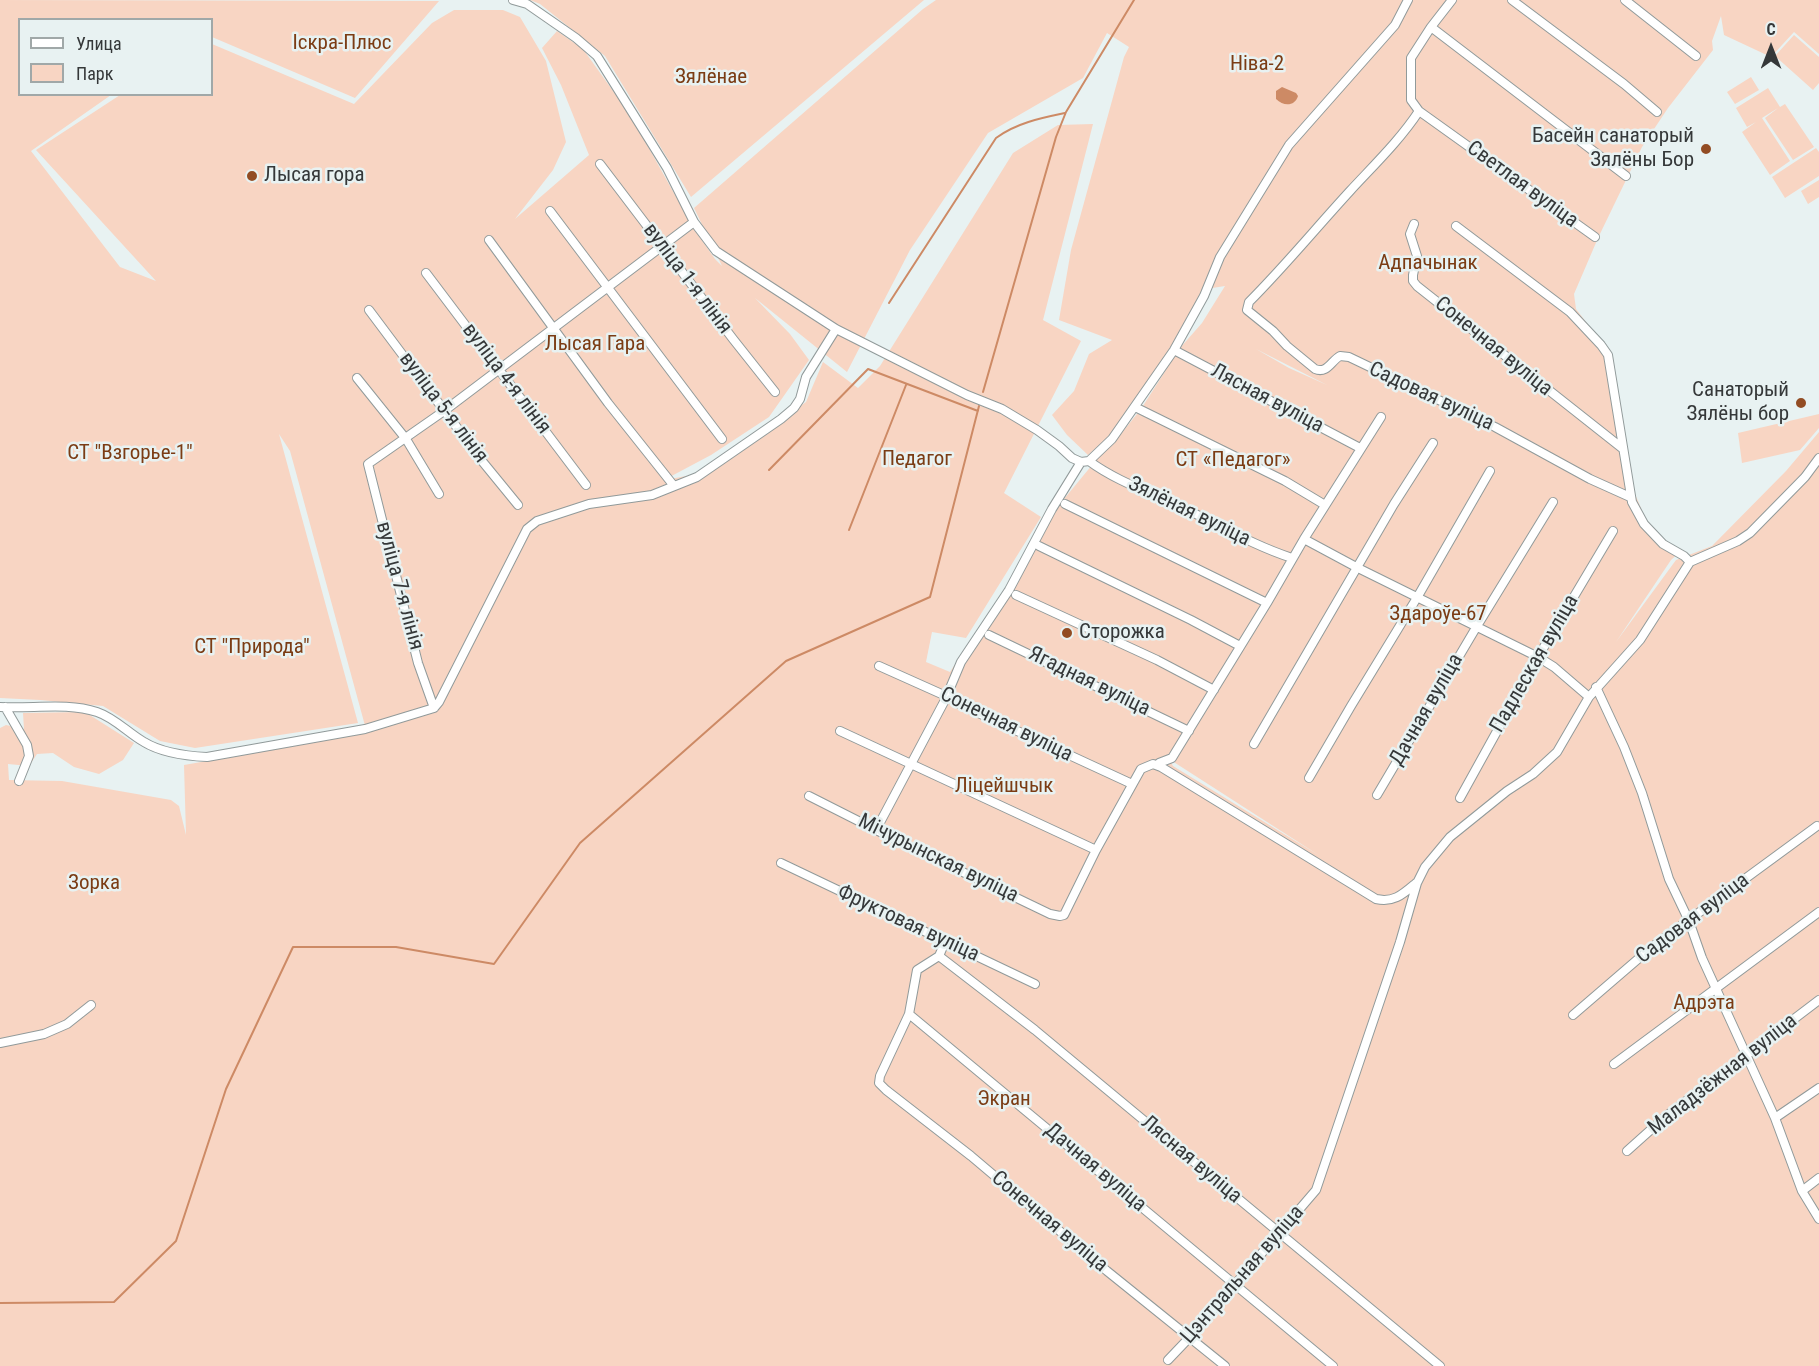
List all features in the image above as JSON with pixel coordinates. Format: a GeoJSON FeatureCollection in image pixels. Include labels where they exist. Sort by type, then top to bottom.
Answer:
{"type":"FeatureCollection","features":[{"type":"Feature","properties":{"kind":"street","name":"Зялёная вуліца"},"geometry":{"type":"LineString","coordinates":[[513,0],[527,4],[576,38],[597,56],[667,168],[694,222],[716,251],[836,329],[967,395],[1002,410],[1037,430],[1072,458],[1085,461],[1246,540],[1292,558]]}},
{"type":"Feature","properties":{"kind":"street"},"geometry":{"type":"LineString","coordinates":[[876,830],[912,764],[961,662],[1009,590],[1052,509],[1085,461],[1112,439],[1174,350],[1204,296],[1220,257],[1289,145],[1395,25],[1408,0]]}},
{"type":"Feature","properties":{"kind":"street"},"geometry":{"type":"LineString","coordinates":[[1419,111],[1411,100],[1411,58],[1452,0]]}},
{"type":"Feature","properties":{"kind":"street"},"geometry":{"type":"LineString","coordinates":[[1512,0],[1624,84],[1657,112]]}},
{"type":"Feature","properties":{"kind":"street"},"geometry":{"type":"LineString","coordinates":[[1625,0],[1696,56]]}},
{"type":"Feature","properties":{"kind":"street"},"geometry":{"type":"LineString","coordinates":[[1431,27],[1626,176]]}},
{"type":"Feature","properties":{"kind":"street","name":"Светлая вуліца"},"geometry":{"type":"LineString","coordinates":[[1419,111],[1595,237]]}},
{"type":"Feature","properties":{"kind":"street","name":"Садовая вуліца"},"geometry":{"type":"LineString","coordinates":[[1419,111],[1389,149],[1249,302],[1247,310],[1315,369],[1324,370],[1340,356],[1349,357],[1495,427],[1590,479],[1630,497]]}},
{"type":"Feature","properties":{"kind":"street","name":"вуліца 1-я лінія"},"geometry":{"type":"LineString","coordinates":[[600,164],[775,392]]}},
{"type":"Feature","properties":{"kind":"street"},"geometry":{"type":"LineString","coordinates":[[550,211],[722,438]]}},
{"type":"Feature","properties":{"kind":"street"},"geometry":{"type":"LineString","coordinates":[[406,439],[694,222]]}},
{"type":"Feature","properties":{"kind":"street","name":"Сонечная вуліца"},"geometry":{"type":"LineString","coordinates":[[1414,224],[1410,234],[1417,256],[1413,275],[1413,281],[1417,286],[1622,448]]}},
{"type":"Feature","properties":{"kind":"street"},"geometry":{"type":"LineString","coordinates":[[1456,226],[1570,312],[1608,355],[1630,497],[1644,524],[1663,544],[1684,555],[1690,562]]}},
{"type":"Feature","properties":{"kind":"street"},"geometry":{"type":"LineString","coordinates":[[489,240],[608,404],[674,486]]}},
{"type":"Feature","properties":{"kind":"street","name":"вуліца 4-я лінія"},"geometry":{"type":"LineString","coordinates":[[426,273],[586,485]]}},
{"type":"Feature","properties":{"kind":"street","name":"вуліца 5-я лінія"},"geometry":{"type":"LineString","coordinates":[[369,310],[482,461],[518,505]]}},
{"type":"Feature","properties":{"kind":"street"},"geometry":{"type":"LineString","coordinates":[[3,707],[83,708],[99,713],[122,725],[144,742],[155,747],[185,756],[207,757],[365,729],[434,708],[527,529],[537,521],[589,504],[652,495],[697,477],[794,408],[800,399],[806,377],[836,329]]}},
{"type":"Feature","properties":{"kind":"street","name":"Лясная вуліца"},"geometry":{"type":"LineString","coordinates":[[1174,350],[1360,448]]}},
{"type":"Feature","properties":{"kind":"street"},"geometry":{"type":"LineString","coordinates":[[357,378],[406,439],[439,494]]}},
{"type":"Feature","properties":{"kind":"street"},"geometry":{"type":"LineString","coordinates":[[1135,406],[1285,481],[1325,505]]}},
{"type":"Feature","properties":{"kind":"street"},"geometry":{"type":"LineString","coordinates":[[1161,767],[1159,763],[1172,758],[1189,731],[1292,558],[1381,417]]}},
{"type":"Feature","properties":{"kind":"street","name":"вуліца 7-я лінія"},"geometry":{"type":"LineString","coordinates":[[406,439],[368,464],[418,663],[434,708]]}},
{"type":"Feature","properties":{"kind":"street","name":"Садовая вуліца"},"geometry":{"type":"LineString","coordinates":[[1254,744],[1394,504],[1433,443]]}},
{"type":"Feature","properties":{"kind":"street"},"geometry":{"type":"LineString","coordinates":[[840,731],[1096,850],[1141,769],[1153,764],[1376,899],[1387,901],[1396,899],[1417,883],[1425,867],[1450,837],[1533,774],[1557,752],[1596,687],[1640,640],[1690,562],[1750,533],[1805,477],[1819,458]]}},
{"type":"Feature","properties":{"kind":"street"},"geometry":{"type":"LineString","coordinates":[[1805,477],[1819,467]]}},
{"type":"Feature","properties":{"kind":"street"},"geometry":{"type":"LineString","coordinates":[[1309,778],[1350,706],[1418,597],[1490,471]]}},
{"type":"Feature","properties":{"kind":"street","name":"Дачная вуліца"},"geometry":{"type":"LineString","coordinates":[[1377,795],[1553,502]]}},
{"type":"Feature","properties":{"kind":"street"},"geometry":{"type":"LineString","coordinates":[[1065,504],[1267,603]]}},
{"type":"Feature","properties":{"kind":"street","name":"Падлеская вуліца"},"geometry":{"type":"LineString","coordinates":[[1460,798],[1538,657],[1613,531]]}},
{"type":"Feature","properties":{"kind":"street"},"geometry":{"type":"LineString","coordinates":[[1304,539],[1538,657],[1554,667],[1589,697]]}},
{"type":"Feature","properties":{"kind":"street"},"geometry":{"type":"LineString","coordinates":[[1039,546],[1240,646]]}},
{"type":"Feature","properties":{"kind":"street"},"geometry":{"type":"LineString","coordinates":[[1016,594],[1146,655],[1214,690]]}},
{"type":"Feature","properties":{"kind":"street","name":"Ягадная вуліца"},"geometry":{"type":"LineString","coordinates":[[989,635],[1189,731]]}},
{"type":"Feature","properties":{"kind":"street","name":"Сонечная вуліца"},"geometry":{"type":"LineString","coordinates":[[879,666],[1132,784]]}},
{"type":"Feature","properties":{"kind":"street"},"geometry":{"type":"LineString","coordinates":[[1596,687],[1624,747],[1642,793],[1669,879],[1689,921],[1715,990],[1775,1118],[1802,1191],[1819,1219]]}},
{"type":"Feature","properties":{"kind":"street"},"geometry":{"type":"LineString","coordinates":[[3,707],[27,745],[30,756],[19,781]]}},
{"type":"Feature","properties":{"kind":"street","name":"Мічурынская вуліца"},"geometry":{"type":"LineString","coordinates":[[809,796],[1050,914],[1060,916],[1068,911],[1096,850]]}},
{"type":"Feature","properties":{"kind":"street","name":"Садовая вуліца"},"geometry":{"type":"LineString","coordinates":[[1573,1015],[1652,947],[1817,826]]}},
{"type":"Feature","properties":{"kind":"street","name":"Фруктовая вуліца"},"geometry":{"type":"LineString","coordinates":[[781,863],[1035,984]]}},
{"type":"Feature","properties":{"kind":"street","name":"Цэнтральная вуліца"},"geometry":{"type":"LineString","coordinates":[[1168,1360],[1316,1190],[1400,942],[1417,883]]}},
{"type":"Feature","properties":{"kind":"street"},"geometry":{"type":"LineString","coordinates":[[1614,1064],[1819,912]]}},
{"type":"Feature","properties":{"kind":"street"},"geometry":{"type":"LineString","coordinates":[[909,1014],[917,969],[939,956],[945,942]]}},
{"type":"Feature","properties":{"kind":"street","name":"Лясная вуліца"},"geometry":{"type":"LineString","coordinates":[[939,956],[1035,1030],[1440,1366]]}},
{"type":"Feature","properties":{"kind":"street","name":"Маладзёжная вуліца"},"geometry":{"type":"LineString","coordinates":[[1627,1151],[1665,1117],[1819,1000]]}},
{"type":"Feature","properties":{"kind":"street"},"geometry":{"type":"LineString","coordinates":[[0,1043],[44,1034],[68,1024],[91,1005]]}},
{"type":"Feature","properties":{"kind":"street","name":"Сонечная вуліца"},"geometry":{"type":"LineString","coordinates":[[909,1014],[880,1076],[879,1083],[1225,1366]]}},
{"type":"Feature","properties":{"kind":"street","name":"Дачная вуліца"},"geometry":{"type":"LineString","coordinates":[[909,1014],[1333,1366]]}},
{"type":"Feature","properties":{"kind":"street"},"geometry":{"type":"LineString","coordinates":[[1775,1118],[1819,1088]]}},
{"type":"Feature","properties":{"kind":"street"},"geometry":{"type":"LineString","coordinates":[[1802,1191],[1819,1178]]}},
{"type":"Feature","properties":{"kind":"green space"},"geometry":{"type":"Polygon","coordinates":[[[0,0],[439,1],[355,98],[213,37],[213,18],[18,18],[18,96],[110,96],[31,151],[120,267],[156,281],[36,150],[118,96],[213,96],[213,44],[354,104],[432,23],[454,10],[503,10],[520,17],[546,61],[566,142],[553,170],[515,219],[589,155],[561,85],[542,48],[557,31],[583,49],[631,116],[694,229],[722,266],[694,208],[936,0],[1819,0],[1819,54],[1794,32],[1771,57],[1724,35],[1721,16],[1712,41],[1713,50],[1668,108],[1642,147],[1574,294],[1576,309],[1602,343],[1633,489],[1645,518],[1665,541],[1681,551],[1671,560],[1616,642],[1676,560],[1712,546],[1786,471],[1819,432],[1819,1366],[0,1366],[0,728],[6,725],[24,729],[23,713],[85,712],[134,743],[123,760],[99,774],[74,767],[53,753],[37,754],[29,766],[8,764],[9,780],[62,781],[171,800],[179,806],[186,835],[184,765],[367,733],[290,451],[279,434],[358,723],[195,748],[160,741],[103,706],[0,698],[0,0]],[[1107,33],[1083,78],[988,133],[910,250],[847,372],[755,298],[790,334],[809,360],[769,417],[711,455],[664,480],[709,472],[806,402],[823,362],[858,388],[880,366],[1013,153],[1058,125],[1093,124],[1043,320],[1081,341],[1004,493],[1041,517],[966,638],[932,632],[926,662],[950,672],[1064,499],[1135,413],[1088,455],[1067,435],[1052,415],[1074,391],[1089,354],[1112,340],[1059,320],[1071,250],[1124,57],[1129,47],[1107,33]],[[1225,286],[1206,289],[1139,408],[1116,440],[1141,409],[1180,348],[1202,323],[1225,286]],[[1256,349],[1289,368],[1327,385],[1256,349]],[[1169,759],[1173,766],[1320,856],[1169,759]]]}},
{"type":"Feature","properties":{"kind":"green space","name":"Зялёнае"},"geometry":{"type":"Polygon","coordinates":[[[530,0],[924,0],[691,197],[605,56],[540,4],[530,0]]]}},
{"type":"Feature","properties":{"kind":"green space"},"geometry":{"type":"Polygon","coordinates":[[[1794,35],[1819,57],[1819,83],[1813,90],[1775,56],[1794,35]]]}},
{"type":"Feature","properties":{"kind":"green space"},"geometry":{"type":"Polygon","coordinates":[[[1751,77],[1759,90],[1735,104],[1727,92],[1751,77]]]}},
{"type":"Feature","properties":{"kind":"green space"},"geometry":{"type":"Polygon","coordinates":[[[1768,88],[1780,107],[1785,104],[1814,147],[1793,160],[1765,118],[1778,108],[1762,118],[1790,161],[1770,175],[1742,132],[1756,122],[1747,127],[1736,108],[1768,88]]]}},
{"type":"Feature","properties":{"kind":"green space"},"geometry":{"type":"Polygon","coordinates":[[[1816,148],[1819,152],[1819,176],[1785,198],[1772,177],[1816,148]]]}},
{"type":"Feature","properties":{"kind":"green space"},"geometry":{"type":"Polygon","coordinates":[[[1819,180],[1819,197],[1808,204],[1801,191],[1819,180]]]}},
{"type":"Feature","properties":{"kind":"green space"},"geometry":{"type":"Polygon","coordinates":[[[1819,414],[1819,428],[1800,450],[1742,463],[1738,433],[1819,414]]]}},
{"type":"Feature","properties":{"kind":"shaded area"},"geometry":{"type":"Polygon","coordinates":[[[1282,87],[1296,93],[1298,96],[1294,102],[1286,104],[1276,99],[1276,91],[1282,87]]]}},
{"type":"Feature","properties":{"kind":"waterway"},"geometry":{"type":"LineString","coordinates":[[983,392],[1056,137],[1066,112],[1134,0]]}},
{"type":"Feature","properties":{"kind":"waterway"},"geometry":{"type":"LineString","coordinates":[[889,303],[996,138],[1020,125],[1065,113]]}},
{"type":"Feature","properties":{"kind":"waterway"},"geometry":{"type":"LineString","coordinates":[[769,470],[868,369],[978,411]]}},
{"type":"Feature","properties":{"kind":"waterway"},"geometry":{"type":"LineString","coordinates":[[849,530],[906,385]]}},
{"type":"Feature","properties":{"kind":"waterway"},"geometry":{"type":"LineString","coordinates":[[0,1303],[114,1302],[176,1241],[226,1089],[293,947],[396,947],[494,964],[580,843],[786,661],[930,597],[979,406]]}},
{"type":"Feature","properties":{"kind":"place","name":"Басейн санаторый Зялёны Бор"},"geometry":{"type":"Point","coordinates":[1706,149]}},
{"type":"Feature","properties":{"kind":"place","name":"Лысая гора"},"geometry":{"type":"Point","coordinates":[252,176]}},
{"type":"Feature","properties":{"kind":"place","name":"Санаторый Зялёны бор"},"geometry":{"type":"Point","coordinates":[1801,403]}},
{"type":"Feature","properties":{"kind":"place","name":"Сторожка"},"geometry":{"type":"Point","coordinates":[1067,633]}},
{"type":"Feature","properties":{"kind":"park label","name":"Іскра-Плюс"},"geometry":{"type":"Point","coordinates":[342,44]}},
{"type":"Feature","properties":{"kind":"park label","name":"Ніва-2"},"geometry":{"type":"Point","coordinates":[1257,65]}},
{"type":"Feature","properties":{"kind":"park label","name":"Адпачынак"},"geometry":{"type":"Point","coordinates":[1428,264]}},
{"type":"Feature","properties":{"kind":"park label","name":"Лысая Гара"},"geometry":{"type":"Point","coordinates":[595,345]}},
{"type":"Feature","properties":{"kind":"park label","name":"СТ \"Взгорье-1\""},"geometry":{"type":"Point","coordinates":[130,454]}},
{"type":"Feature","properties":{"kind":"park label","name":"Педагог"},"geometry":{"type":"Point","coordinates":[917,460]}},
{"type":"Feature","properties":{"kind":"park label","name":"СТ «Педагог»"},"geometry":{"type":"Point","coordinates":[1233,461]}},
{"type":"Feature","properties":{"kind":"park label","name":"Здароўе-67"},"geometry":{"type":"Point","coordinates":[1438,615]}},
{"type":"Feature","properties":{"kind":"park label","name":"СТ \"Природа\""},"geometry":{"type":"Point","coordinates":[252,648]}},
{"type":"Feature","properties":{"kind":"park label","name":"Ліцейшчык"},"geometry":{"type":"Point","coordinates":[1004,787]}},
{"type":"Feature","properties":{"kind":"park label","name":"Зорка"},"geometry":{"type":"Point","coordinates":[94,884]}},
{"type":"Feature","properties":{"kind":"park label","name":"Адрэта"},"geometry":{"type":"Point","coordinates":[1704,1004]}},
{"type":"Feature","properties":{"kind":"park label","name":"Экран"},"geometry":{"type":"Point","coordinates":[1004,1100]}}]}
